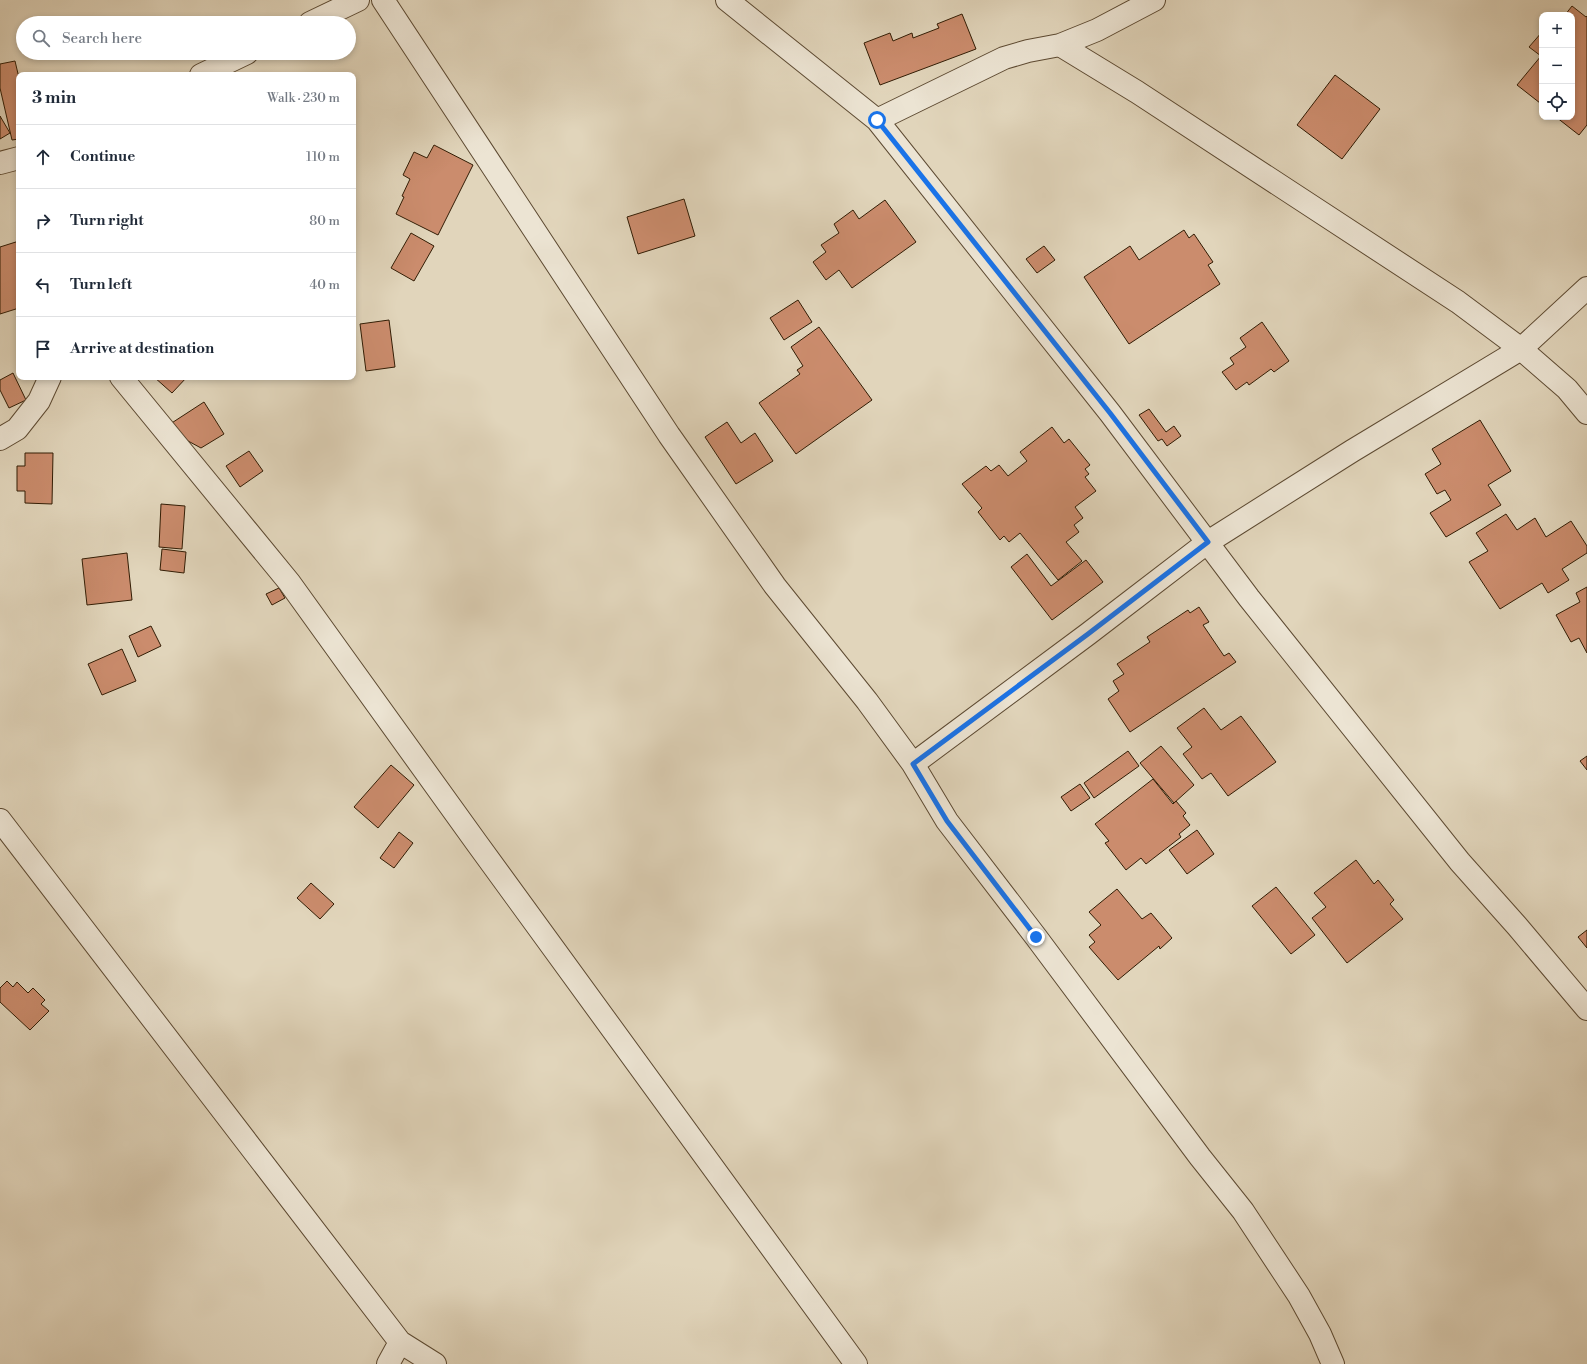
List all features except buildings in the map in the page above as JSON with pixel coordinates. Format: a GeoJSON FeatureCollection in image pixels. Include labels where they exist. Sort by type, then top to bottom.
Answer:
{"type":"FeatureCollection","features":[{"type":"Feature","properties":{"kind":"street"},"geometry":{"type":"LineString","coordinates":[[325,16],[358,0]]}},
{"type":"Feature","properties":{"kind":"street"},"geometry":{"type":"LineString","coordinates":[[383,0],[669,435],[775,586],[867,701],[913,764],[947,821],[1200,1157],[1243,1211],[1299,1296],[1320,1334],[1333,1364]]}},
{"type":"Feature","properties":{"kind":"street"},"geometry":{"type":"LineString","coordinates":[[726,0],[877,120],[1110,413],[1249,598],[1460,862],[1517,926],[1587,1009]]}},
{"type":"Feature","properties":{"kind":"street"},"geometry":{"type":"LineString","coordinates":[[877,120],[1004,58],[1060,44],[1097,30],[1154,0]]}},
{"type":"Feature","properties":{"kind":"street"},"geometry":{"type":"LineString","coordinates":[[1060,44],[1137,92],[1451,297],[1521,349],[1567,389],[1587,413]]}},
{"type":"Feature","properties":{"kind":"street"},"geometry":{"type":"LineString","coordinates":[[207,72],[232,60]]}},
{"type":"Feature","properties":{"kind":"street"},"geometry":{"type":"LineString","coordinates":[[0,163],[16,159]]}},
{"type":"Feature","properties":{"kind":"street"},"geometry":{"type":"LineString","coordinates":[[913,764],[1088,634],[1208,542],[1352,451],[1521,349],[1587,288]]}},
{"type":"Feature","properties":{"kind":"street"},"geometry":{"type":"LineString","coordinates":[[0,439],[17,429],[39,401],[49,380]]}},
{"type":"Feature","properties":{"kind":"street"},"geometry":{"type":"LineString","coordinates":[[122,380],[289,582],[494,868],[856,1364]]}},
{"type":"Feature","properties":{"kind":"street"},"geometry":{"type":"LineString","coordinates":[[0,820],[400,1342],[434,1364]]}},
{"type":"Feature","properties":{"kind":"street"},"geometry":{"type":"LineString","coordinates":[[388,1364],[400,1342]]}},
{"type":"Feature","properties":{"kind":"route"},"geometry":{"type":"LineString","coordinates":[[877,120],[1110,413],[1208,542],[1088,634],[913,764],[947,821],[1036,937]]}}]}
